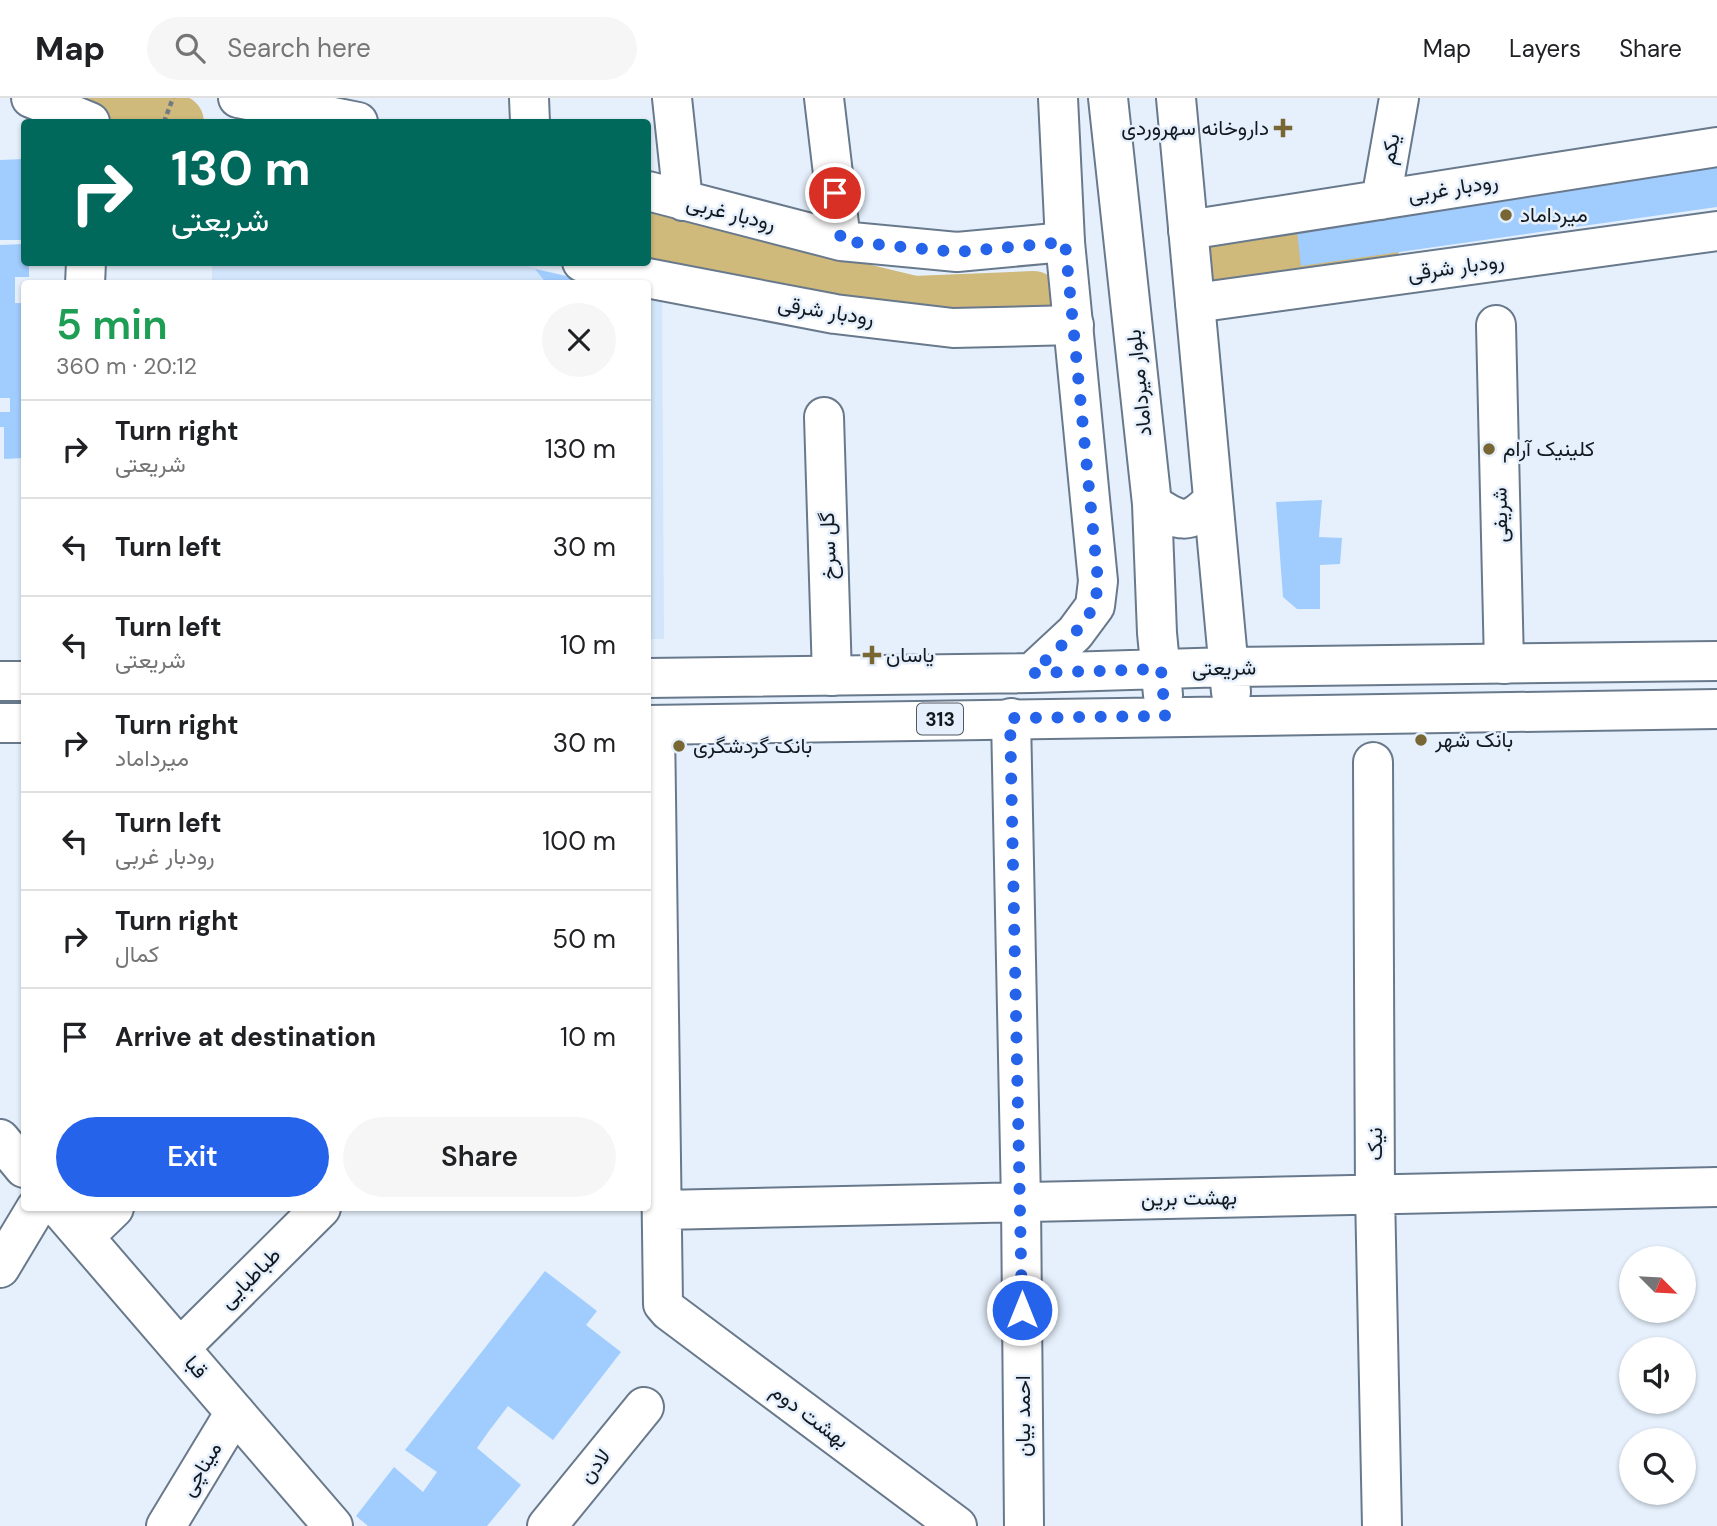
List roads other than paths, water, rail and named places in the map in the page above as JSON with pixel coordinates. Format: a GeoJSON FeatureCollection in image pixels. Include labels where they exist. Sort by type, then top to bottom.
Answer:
{"type":"FeatureCollection","features":[{"type":"Feature","properties":{"kind":"street"},"geometry":{"type":"LineString","coordinates":[[31,98],[83,119]]}},
{"type":"Feature","properties":{"kind":"street"},"geometry":{"type":"LineString","coordinates":[[238,98],[350,114]]}},
{"type":"Feature","properties":{"kind":"street"},"geometry":{"type":"LineString","coordinates":[[528,98],[530,119]]}},
{"type":"Feature","properties":{"kind":"street"},"geometry":{"type":"LineString","coordinates":[[665,196],[672,98]]}},
{"type":"Feature","properties":{"kind":"street"},"geometry":{"type":"LineString","coordinates":[[824,98],[841,241]]}},
{"type":"Feature","properties":{"kind":"street"},"geometry":{"type":"LineString","coordinates":[[1032,673],[1075,633],[1095,606],[1098,581],[1065,242],[1058,98]]}},
{"type":"Feature","properties":{"kind":"street","name":"بلوار میرداماد"},"geometry":{"type":"LineString","coordinates":[[1108,98],[1152,504],[1165,716]]}},
{"type":"Feature","properties":{"kind":"street"},"geometry":{"type":"LineString","coordinates":[[1176,98],[1233,715]]}},
{"type":"Feature","properties":{"kind":"street","name":"یکم"},"geometry":{"type":"LineString","coordinates":[[1381,200],[1399,98]]}},
{"type":"Feature","properties":{"kind":"street","name":"رودبار غربی"},"geometry":{"type":"LineString","coordinates":[[1188,230],[1381,200],[1715,141]]}},
{"type":"Feature","properties":{"kind":"street","name":"رودبار غربی"},"geometry":{"type":"LineString","coordinates":[[665,196],[841,241],[957,252],[1065,242]]}},
{"type":"Feature","properties":{"kind":"street","name":"رودبار شرقی"},"geometry":{"type":"LineString","coordinates":[[1195,303],[1717,232]]}},
{"type":"Feature","properties":{"kind":"street","name":"رودبار شرقی"},"geometry":{"type":"LineString","coordinates":[[598,266],[835,314],[953,328],[1074,325]]}},
{"type":"Feature","properties":{"kind":"street","name":"شریفی"},"geometry":{"type":"LineString","coordinates":[[1496,325],[1504,664]]}},
{"type":"Feature","properties":{"kind":"street","name":"گل سرخ"},"geometry":{"type":"LineString","coordinates":[[824,417],[832,676]]}},
{"type":"Feature","properties":{"kind":"street"},"geometry":{"type":"LineString","coordinates":[[1152,504],[1170,516],[1184,520],[1197,516],[1212,501]]}},
{"type":"Feature","properties":{"kind":"street","name":"شریعتی"},"geometry":{"type":"LineString","coordinates":[[651,678],[1717,661]]}},
{"type":"Feature","properties":{"kind":"street"},"geometry":{"type":"LineString","coordinates":[[0,681],[21,681]]}},
{"type":"Feature","properties":{"kind":"street","name":"313"},"geometry":{"type":"LineString","coordinates":[[651,725],[1717,709]]}},
{"type":"Feature","properties":{"kind":"street","name":"احمد بیان"},"geometry":{"type":"LineString","coordinates":[[1010,718],[1021,1202],[1024,1526]]}},
{"type":"Feature","properties":{"kind":"street"},"geometry":{"type":"LineString","coordinates":[[0,723],[21,723]]}},
{"type":"Feature","properties":{"kind":"street"},"geometry":{"type":"LineString","coordinates":[[651,725],[662,1210]]}},
{"type":"Feature","properties":{"kind":"street","name":"نیک"},"geometry":{"type":"LineString","coordinates":[[1373,762],[1375,1193],[1382,1526]]}},
{"type":"Feature","properties":{"kind":"street"},"geometry":{"type":"LineString","coordinates":[[0,1139],[21,1164]]}},
{"type":"Feature","properties":{"kind":"street","name":"بهشت برین"},"geometry":{"type":"LineString","coordinates":[[662,1210],[1717,1187]]}},
{"type":"Feature","properties":{"kind":"street","name":"بهشت دوم"},"geometry":{"type":"LineString","coordinates":[[662,1210],[663,1304],[669,1311],[957,1526]]}},
{"type":"Feature","properties":{"kind":"street"},"geometry":{"type":"LineString","coordinates":[[0,1268],[34,1211]]}},
{"type":"Feature","properties":{"kind":"street","name":"قبا"},"geometry":{"type":"LineString","coordinates":[[62,1211],[333,1526]]}},
{"type":"Feature","properties":{"kind":"street"},"geometry":{"type":"LineString","coordinates":[[84,1237],[111,1211]]}},
{"type":"Feature","properties":{"kind":"street","name":"طباطبایی"},"geometry":{"type":"LineString","coordinates":[[180,1348],[318,1211]]}},
{"type":"Feature","properties":{"kind":"street","name":"لادن"},"geometry":{"type":"LineString","coordinates":[[547,1526],[644,1406]]}},
{"type":"Feature","properties":{"kind":"street","name":"میناچی"},"geometry":{"type":"LineString","coordinates":[[166,1526],[235,1412]]}},
{"type":"Feature","properties":{"kind":"waterway"},"geometry":{"type":"LineString","coordinates":[[110,98],[169,119]]}},
{"type":"Feature","properties":{"kind":"waterway"},"geometry":{"type":"LineString","coordinates":[[651,240],[914,303],[1034,298]]}},
{"type":"Feature","properties":{"kind":"waterway"},"geometry":{"type":"LineString","coordinates":[[1230,265],[1374,242]]}},
{"type":"Feature","properties":{"kind":"place","name":"داروخانه سهروردی"},"geometry":{"type":"Point","coordinates":[1283,128]}},
{"type":"Feature","properties":{"kind":"place","name":"میرداماد"},"geometry":{"type":"Point","coordinates":[1506,215]}},
{"type":"Feature","properties":{"kind":"place","name":"کلینیک آرام"},"geometry":{"type":"Point","coordinates":[1489,449]}},
{"type":"Feature","properties":{"kind":"place","name":"یاسان"},"geometry":{"type":"Point","coordinates":[872,655]}},
{"type":"Feature","properties":{"kind":"place","name":"بانک شهر"},"geometry":{"type":"Point","coordinates":[1421,740]}},
{"type":"Feature","properties":{"kind":"place","name":"بانک گردشگری"},"geometry":{"type":"Point","coordinates":[679,746]}}]}
